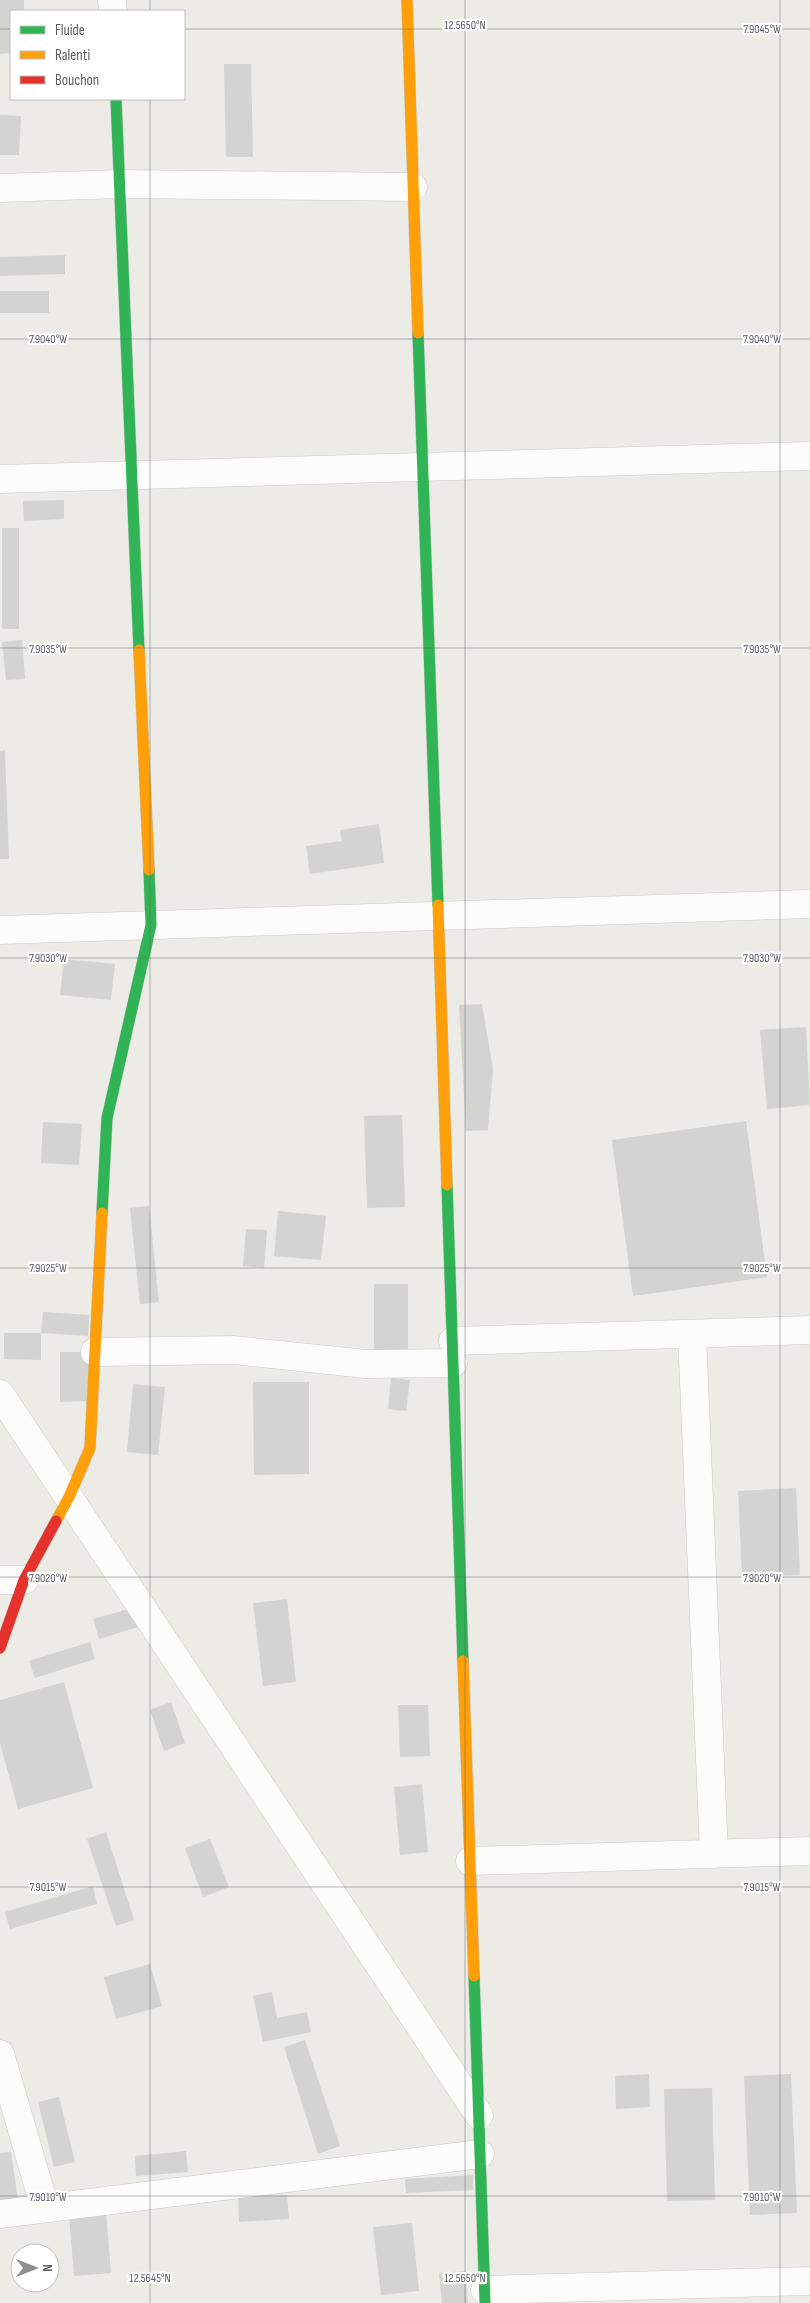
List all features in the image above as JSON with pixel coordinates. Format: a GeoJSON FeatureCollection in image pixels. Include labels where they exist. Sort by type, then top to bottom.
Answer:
{"type":"FeatureCollection","features":[{"type":"Feature","properties":{"kind":"street"},"geometry":{"type":"LineString","coordinates":[[407,0],[485,2296],[810,2281]]}},
{"type":"Feature","properties":{"kind":"street"},"geometry":{"type":"LineString","coordinates":[[0,1648],[12,1580],[69,1497],[90,1448],[107,1118],[151,925],[116,100]]}},
{"type":"Feature","properties":{"kind":"street"},"geometry":{"type":"LineString","coordinates":[[0,188],[120,184],[413,187]]}},
{"type":"Feature","properties":{"kind":"street"},"geometry":{"type":"LineString","coordinates":[[0,479],[810,456]]}},
{"type":"Feature","properties":{"kind":"street"},"geometry":{"type":"LineString","coordinates":[[0,930],[810,904]]}},
{"type":"Feature","properties":{"kind":"street"},"geometry":{"type":"LineString","coordinates":[[95,1352],[233,1350],[366,1364],[453,1352],[692,1334],[810,1330]]}},
{"type":"Feature","properties":{"kind":"street"},"geometry":{"type":"LineString","coordinates":[[692,1334],[714,1854]]}},
{"type":"Feature","properties":{"kind":"street"},"geometry":{"type":"LineString","coordinates":[[0,1394],[479,2115]]}},
{"type":"Feature","properties":{"kind":"street"},"geometry":{"type":"LineString","coordinates":[[470,1862],[810,1851]]}},
{"type":"Feature","properties":{"kind":"street"},"geometry":{"type":"LineString","coordinates":[[0,2054],[45,2208]]}},
{"type":"Feature","properties":{"kind":"street"},"geometry":{"type":"LineString","coordinates":[[0,2214],[480,2154]]}},
{"type":"Feature","properties":{"kind":"building"},"geometry":{"type":"Polygon","coordinates":[[[0,0],[24,0],[24,10],[10,10],[10,53],[0,54],[0,0]]]}},
{"type":"Feature","properties":{"kind":"building"},"geometry":{"type":"Polygon","coordinates":[[[224,64],[251,64],[253,157],[226,157],[224,64]]]}},
{"type":"Feature","properties":{"kind":"building"},"geometry":{"type":"Polygon","coordinates":[[[0,115],[21,116],[19,155],[0,155],[0,115]]]}},
{"type":"Feature","properties":{"kind":"building"},"geometry":{"type":"Polygon","coordinates":[[[65,255],[65,274],[0,276],[0,257],[65,255]]]}},
{"type":"Feature","properties":{"kind":"building"},"geometry":{"type":"Polygon","coordinates":[[[0,291],[49,291],[49,313],[0,313],[0,291]]]}},
{"type":"Feature","properties":{"kind":"building"},"geometry":{"type":"Polygon","coordinates":[[[64,500],[64,519],[24,521],[23,501],[64,500]]]}},
{"type":"Feature","properties":{"kind":"building"},"geometry":{"type":"Polygon","coordinates":[[[2,528],[19,528],[19,629],[2,629],[2,528]]]}},
{"type":"Feature","properties":{"kind":"building"},"geometry":{"type":"Polygon","coordinates":[[[22,640],[25,679],[6,680],[2,642],[22,640]]]}},
{"type":"Feature","properties":{"kind":"building"},"geometry":{"type":"Polygon","coordinates":[[[5,750],[9,859],[0,859],[0,751],[5,750]]]}},
{"type":"Feature","properties":{"kind":"building"},"geometry":{"type":"Polygon","coordinates":[[[379,824],[384,863],[310,874],[306,846],[342,841],[340,830],[379,824]]]}},
{"type":"Feature","properties":{"kind":"building"},"geometry":{"type":"Polygon","coordinates":[[[64,959],[115,964],[111,1000],[60,995],[64,959]]]}},
{"type":"Feature","properties":{"kind":"building"},"geometry":{"type":"Polygon","coordinates":[[[482,1004],[493,1069],[488,1130],[466,1131],[459,1005],[482,1004]]]}},
{"type":"Feature","properties":{"kind":"building"},"geometry":{"type":"Polygon","coordinates":[[[806,1027],[810,1105],[767,1109],[760,1030],[806,1027]]]}},
{"type":"Feature","properties":{"kind":"building"},"geometry":{"type":"Polygon","coordinates":[[[402,1115],[405,1207],[367,1208],[364,1116],[402,1115]]]}},
{"type":"Feature","properties":{"kind":"building"},"geometry":{"type":"Polygon","coordinates":[[[746,1121],[767,1277],[633,1296],[612,1140],[746,1121]]]}},
{"type":"Feature","properties":{"kind":"building"},"geometry":{"type":"Polygon","coordinates":[[[43,1122],[82,1124],[79,1165],[41,1163],[43,1122]]]}},
{"type":"Feature","properties":{"kind":"building"},"geometry":{"type":"Polygon","coordinates":[[[149,1206],[159,1302],[140,1304],[130,1208],[149,1206]]]}},
{"type":"Feature","properties":{"kind":"building"},"geometry":{"type":"Polygon","coordinates":[[[278,1211],[326,1216],[321,1260],[274,1256],[278,1211]]]}},
{"type":"Feature","properties":{"kind":"building"},"geometry":{"type":"Polygon","coordinates":[[[246,1229],[267,1230],[264,1268],[243,1266],[246,1229]]]}},
{"type":"Feature","properties":{"kind":"building"},"geometry":{"type":"Polygon","coordinates":[[[374,1284],[408,1284],[408,1351],[374,1351],[374,1284]]]}},
{"type":"Feature","properties":{"kind":"building"},"geometry":{"type":"Polygon","coordinates":[[[43,1312],[89,1315],[88,1336],[41,1333],[43,1312]]]}},
{"type":"Feature","properties":{"kind":"building"},"geometry":{"type":"Polygon","coordinates":[[[4,1333],[41,1333],[41,1360],[4,1359],[4,1333]]]}},
{"type":"Feature","properties":{"kind":"building"},"geometry":{"type":"Polygon","coordinates":[[[60,1352],[88,1352],[89,1401],[60,1402],[60,1352]]]}},
{"type":"Feature","properties":{"kind":"building"},"geometry":{"type":"Polygon","coordinates":[[[391,1378],[410,1380],[406,1411],[388,1409],[391,1378]]]}},
{"type":"Feature","properties":{"kind":"building"},"geometry":{"type":"Polygon","coordinates":[[[253,1382],[309,1382],[309,1474],[254,1475],[253,1382]]]}},
{"type":"Feature","properties":{"kind":"building"},"geometry":{"type":"Polygon","coordinates":[[[133,1384],[165,1387],[158,1455],[127,1452],[133,1384]]]}},
{"type":"Feature","properties":{"kind":"building"},"geometry":{"type":"Polygon","coordinates":[[[796,1488],[800,1575],[742,1577],[738,1491],[796,1488]]]}},
{"type":"Feature","properties":{"kind":"building"},"geometry":{"type":"Polygon","coordinates":[[[287,1599],[296,1682],[263,1686],[253,1603],[287,1599]]]}},
{"type":"Feature","properties":{"kind":"building"},"geometry":{"type":"Polygon","coordinates":[[[132,1608],[138,1627],[99,1639],[93,1619],[132,1608]]]}},
{"type":"Feature","properties":{"kind":"building"},"geometry":{"type":"Polygon","coordinates":[[[90,1642],[95,1659],[35,1678],[29,1661],[90,1642]]]}},
{"type":"Feature","properties":{"kind":"building"},"geometry":{"type":"Polygon","coordinates":[[[64,1682],[93,1788],[18,1809],[0,1743],[0,1700],[64,1682]]]}},
{"type":"Feature","properties":{"kind":"building"},"geometry":{"type":"Polygon","coordinates":[[[171,1702],[185,1743],[164,1751],[150,1710],[171,1702]]]}},
{"type":"Feature","properties":{"kind":"building"},"geometry":{"type":"Polygon","coordinates":[[[398,1705],[428,1705],[430,1756],[400,1757],[398,1705]]]}},
{"type":"Feature","properties":{"kind":"building"},"geometry":{"type":"Polygon","coordinates":[[[422,1784],[428,1852],[400,1855],[394,1787],[422,1784]]]}},
{"type":"Feature","properties":{"kind":"building"},"geometry":{"type":"Polygon","coordinates":[[[106,1832],[134,1920],[116,1926],[87,1839],[106,1832]]]}},
{"type":"Feature","properties":{"kind":"building"},"geometry":{"type":"Polygon","coordinates":[[[210,1839],[229,1887],[203,1897],[185,1848],[210,1839]]]}},
{"type":"Feature","properties":{"kind":"building"},"geometry":{"type":"Polygon","coordinates":[[[93,1886],[97,1904],[10,1929],[5,1912],[93,1886]]]}},
{"type":"Feature","properties":{"kind":"building"},"geometry":{"type":"Polygon","coordinates":[[[150,1964],[162,2006],[116,2019],[104,1977],[150,1964]]]}},
{"type":"Feature","properties":{"kind":"building"},"geometry":{"type":"Polygon","coordinates":[[[272,1992],[277,2018],[307,2012],[311,2032],[263,2042],[253,1996],[272,1992]]]}},
{"type":"Feature","properties":{"kind":"building"},"geometry":{"type":"Polygon","coordinates":[[[305,2040],[340,2146],[318,2154],[284,2047],[305,2040]]]}},
{"type":"Feature","properties":{"kind":"building"},"geometry":{"type":"Polygon","coordinates":[[[649,2074],[650,2107],[616,2109],[615,2076],[649,2074]]]}},
{"type":"Feature","properties":{"kind":"building"},"geometry":{"type":"Polygon","coordinates":[[[791,2074],[797,2213],[750,2215],[744,2076],[791,2074]]]}},
{"type":"Feature","properties":{"kind":"building"},"geometry":{"type":"Polygon","coordinates":[[[712,2088],[715,2200],[667,2201],[664,2089],[712,2088]]]}},
{"type":"Feature","properties":{"kind":"building"},"geometry":{"type":"Polygon","coordinates":[[[59,2097],[75,2162],[54,2167],[38,2102],[59,2097]]]}},
{"type":"Feature","properties":{"kind":"building"},"geometry":{"type":"Polygon","coordinates":[[[186,2151],[188,2172],[136,2176],[135,2156],[186,2151]]]}},
{"type":"Feature","properties":{"kind":"building"},"geometry":{"type":"Polygon","coordinates":[[[11,2152],[18,2201],[0,2203],[0,2153],[11,2152]]]}},
{"type":"Feature","properties":{"kind":"building"},"geometry":{"type":"Polygon","coordinates":[[[473,2175],[473,2190],[406,2193],[405,2179],[473,2175]]]}},
{"type":"Feature","properties":{"kind":"building"},"geometry":{"type":"Polygon","coordinates":[[[287,2195],[289,2219],[239,2222],[238,2197],[287,2195]]]}},
{"type":"Feature","properties":{"kind":"building"},"geometry":{"type":"Polygon","coordinates":[[[106,2212],[111,2273],[74,2276],[69,2215],[106,2212]]]}},
{"type":"Feature","properties":{"kind":"building"},"geometry":{"type":"Polygon","coordinates":[[[412,2223],[419,2291],[381,2295],[373,2227],[412,2223]]]}},
{"type":"Feature","properties":{"kind":"building"},"geometry":{"type":"Polygon","coordinates":[[[465,2271],[468,2303],[442,2303],[439,2273],[465,2271]]]}},
{"type":"Feature","properties":{"kind":"traffic: fast"},"geometry":{"type":"LineString","coordinates":[[116,100],[139,650]]}},
{"type":"Feature","properties":{"kind":"traffic: fast"},"geometry":{"type":"LineString","coordinates":[[418,333],[438,905]]}},
{"type":"Feature","properties":{"kind":"traffic: fast"},"geometry":{"type":"LineString","coordinates":[[102,1213],[107,1118],[151,925],[149,870]]}},
{"type":"Feature","properties":{"kind":"traffic: fast"},"geometry":{"type":"LineString","coordinates":[[447,1185],[463,1661]]}},
{"type":"Feature","properties":{"kind":"traffic: fast"},"geometry":{"type":"LineString","coordinates":[[474,1976],[485,2303]]}},
{"type":"Feature","properties":{"kind":"traffic: slow"},"geometry":{"type":"LineString","coordinates":[[407,0],[418,333]]}},
{"type":"Feature","properties":{"kind":"traffic: slow"},"geometry":{"type":"LineString","coordinates":[[139,650],[149,870]]}},
{"type":"Feature","properties":{"kind":"traffic: slow"},"geometry":{"type":"LineString","coordinates":[[438,905],[447,1185]]}},
{"type":"Feature","properties":{"kind":"traffic: slow"},"geometry":{"type":"LineString","coordinates":[[56,1521],[69,1497],[90,1448],[102,1213]]}},
{"type":"Feature","properties":{"kind":"traffic: slow"},"geometry":{"type":"LineString","coordinates":[[463,1661],[474,1976]]}},
{"type":"Feature","properties":{"kind":"traffic: jam"},"geometry":{"type":"LineString","coordinates":[[0,1648],[24,1580],[56,1521]]}}]}
